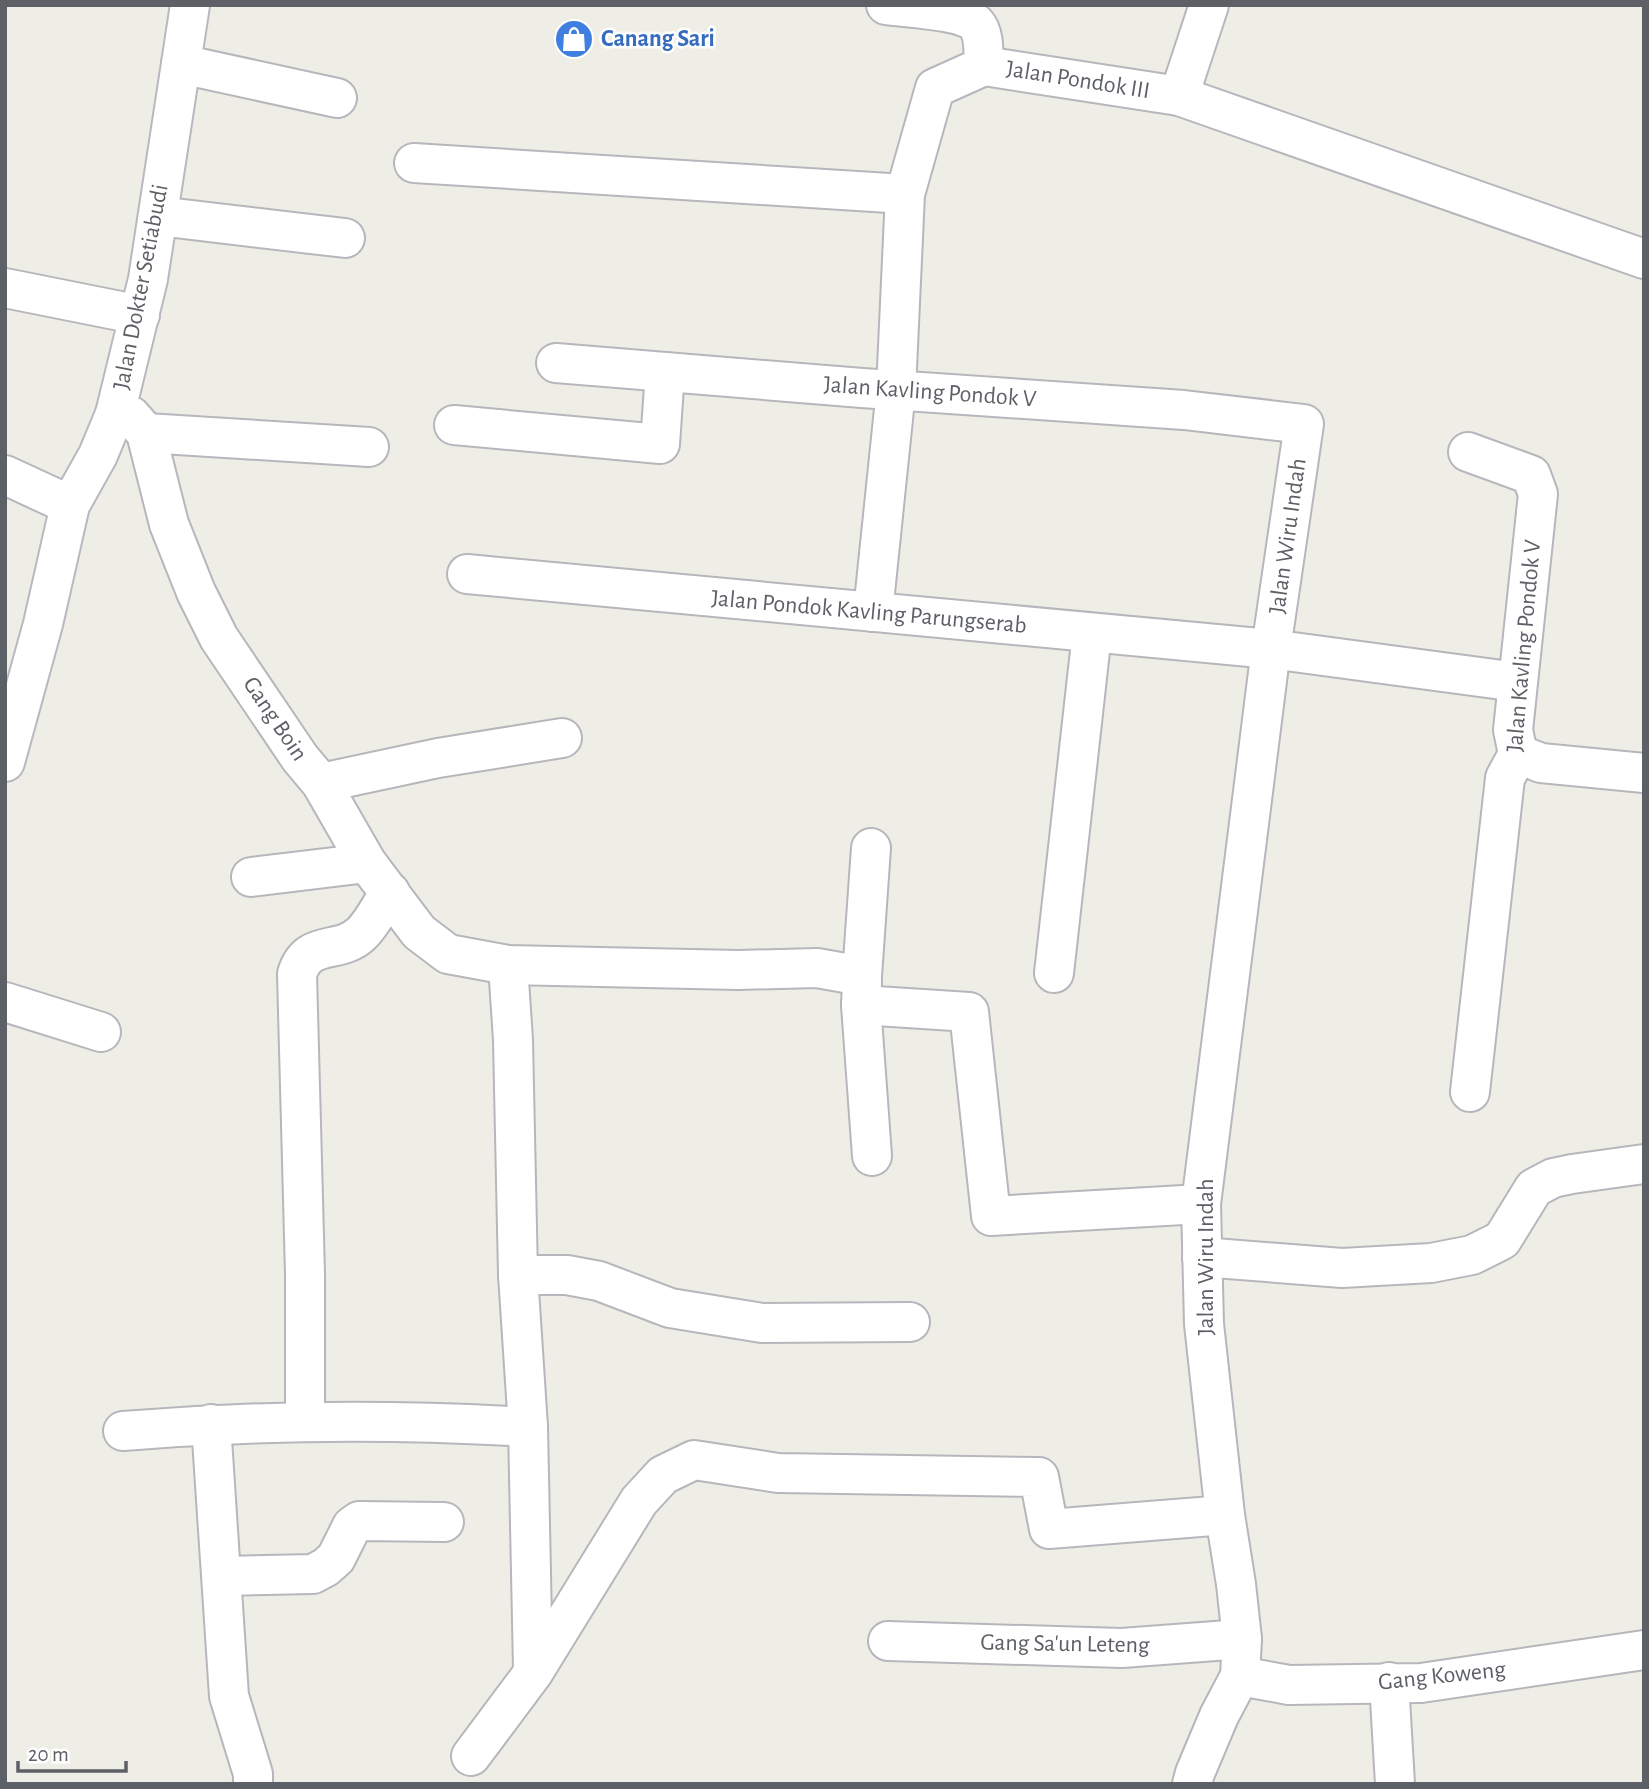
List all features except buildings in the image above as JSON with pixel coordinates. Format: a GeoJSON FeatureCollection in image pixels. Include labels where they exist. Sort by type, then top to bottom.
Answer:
{"type":"FeatureCollection","features":[{"type":"Feature","properties":{"kind":"street","name":"Jalan Dokter Setiabudi"},"geometry":{"type":"LineString","coordinates":[[5,762],[43,624],[71,505],[97,455],[131,423],[140,315],[190,5]]}},
{"type":"Feature","properties":{"kind":"street"},"geometry":{"type":"LineString","coordinates":[[886,5],[966,17],[975,23],[981,34],[985,66]]}},
{"type":"Feature","properties":{"kind":"street"},"geometry":{"type":"LineString","coordinates":[[1179,96],[1209,5]]}},
{"type":"Feature","properties":{"kind":"street"},"geometry":{"type":"LineString","coordinates":[[181,64],[337,98]]}},
{"type":"Feature","properties":{"kind":"street","name":"Jalan Pondok III"},"geometry":{"type":"LineString","coordinates":[[873,612],[896,390],[905,194],[934,88],[985,66],[1179,96],[1644,259]]}},
{"type":"Feature","properties":{"kind":"street"},"geometry":{"type":"LineString","coordinates":[[414,163],[905,194]]}},
{"type":"Feature","properties":{"kind":"street"},"geometry":{"type":"LineString","coordinates":[[158,216],[345,238]]}},
{"type":"Feature","properties":{"kind":"street"},"geometry":{"type":"LineString","coordinates":[[5,288],[140,315]]}},
{"type":"Feature","properties":{"kind":"street","name":"Jalan Kavling Pondok V"},"geometry":{"type":"LineString","coordinates":[[556,363],[1184,410],[1304,424]]}},
{"type":"Feature","properties":{"kind":"street"},"geometry":{"type":"LineString","coordinates":[[454,425],[660,444],[665,372]]}},
{"type":"Feature","properties":{"kind":"street"},"geometry":{"type":"LineString","coordinates":[[131,423],[369,447]]}},
{"type":"Feature","properties":{"kind":"street","name":"Gang Boin"},"geometry":{"type":"LineString","coordinates":[[131,423],[196,592],[219,638],[300,758],[321,783],[378,878],[419,932],[448,954],[508,965],[738,970],[817,968],[862,991],[969,1012],[991,1216],[1201,1204]]}},
{"type":"Feature","properties":{"kind":"street","name":"Jalan Wiru Indah"},"geometry":{"type":"LineString","coordinates":[[1241,1658],[1236,1584],[1225,1516],[1204,1324],[1201,1204],[1269,664],[1304,424]]}},
{"type":"Feature","properties":{"kind":"street","name":"Jalan Kavling Pondok V"},"geometry":{"type":"LineString","coordinates":[[1468,452],[1531,475],[1538,494],[1513,730],[1518,754],[1505,778],[1470,1092]]}},
{"type":"Feature","properties":{"kind":"street"},"geometry":{"type":"LineString","coordinates":[[5,475],[71,505]]}},
{"type":"Feature","properties":{"kind":"street","name":"Jalan Pondok Kavling Parungserab"},"geometry":{"type":"LineString","coordinates":[[467,574],[1092,633],[1269,664],[1517,682]]}},
{"type":"Feature","properties":{"kind":"street"},"geometry":{"type":"LineString","coordinates":[[1054,973],[1092,633]]}},
{"type":"Feature","properties":{"kind":"street"},"geometry":{"type":"LineString","coordinates":[[321,783],[438,758],[562,738]]}},
{"type":"Feature","properties":{"kind":"street"},"geometry":{"type":"LineString","coordinates":[[1518,754],[1541,763],[1644,773]]}},
{"type":"Feature","properties":{"kind":"street"},"geometry":{"type":"LineString","coordinates":[[871,848],[862,991],[872,1156]]}},
{"type":"Feature","properties":{"kind":"street"},"geometry":{"type":"LineString","coordinates":[[251,877],[378,878],[362,933],[353,940],[313,952],[301,962],[298,974],[305,1274],[305,1422]]}},
{"type":"Feature","properties":{"kind":"street"},"geometry":{"type":"LineString","coordinates":[[508,965],[513,1040],[519,1275],[528,1427],[534,1673]]}},
{"type":"Feature","properties":{"kind":"street"},"geometry":{"type":"LineString","coordinates":[[5,1002],[101,1032]]}},
{"type":"Feature","properties":{"kind":"street"},"geometry":{"type":"LineString","coordinates":[[1202,1257],[1342,1268],[1431,1263],[1472,1255],[1502,1240],[1534,1188],[1553,1178],[1644,1164]]}},
{"type":"Feature","properties":{"kind":"street"},"geometry":{"type":"LineString","coordinates":[[519,1275],[567,1275],[598,1281],[670,1308],[762,1323],[910,1322]]}},
{"type":"Feature","properties":{"kind":"street"},"geometry":{"type":"LineString","coordinates":[[123,1431],[211,1424],[305,1422],[426,1421],[528,1427]]}},
{"type":"Feature","properties":{"kind":"street"},"geometry":{"type":"LineString","coordinates":[[211,1424],[229,1696],[253,1774],[253,1784]]}},
{"type":"Feature","properties":{"kind":"street"},"geometry":{"type":"LineString","coordinates":[[471,1756],[534,1673],[639,1501],[663,1475],[694,1460],[778,1473],[1039,1477],[1049,1529],[1225,1516]]}},
{"type":"Feature","properties":{"kind":"street"},"geometry":{"type":"LineString","coordinates":[[222,1576],[313,1574],[336,1558],[352,1526],[359,1521],[444,1522]]}},
{"type":"Feature","properties":{"kind":"street","name":"Gang Sa'un Leteng"},"geometry":{"type":"LineString","coordinates":[[888,1641],[1122,1648],[1241,1658]]}},
{"type":"Feature","properties":{"kind":"street","name":"Gang Koweng"},"geometry":{"type":"LineString","coordinates":[[1241,1658],[1266,1683],[1349,1686],[1389,1682],[1421,1683],[1644,1650]]}},
{"type":"Feature","properties":{"kind":"street"},"geometry":{"type":"LineString","coordinates":[[1192,1784],[1241,1658]]}},
{"type":"Feature","properties":{"kind":"street"},"geometry":{"type":"LineString","coordinates":[[1389,1682],[1395,1784]]}},
{"type":"Feature","properties":{"kind":"place","name":"Canang Sari"},"geometry":{"type":"Point","coordinates":[574,39]}}]}
